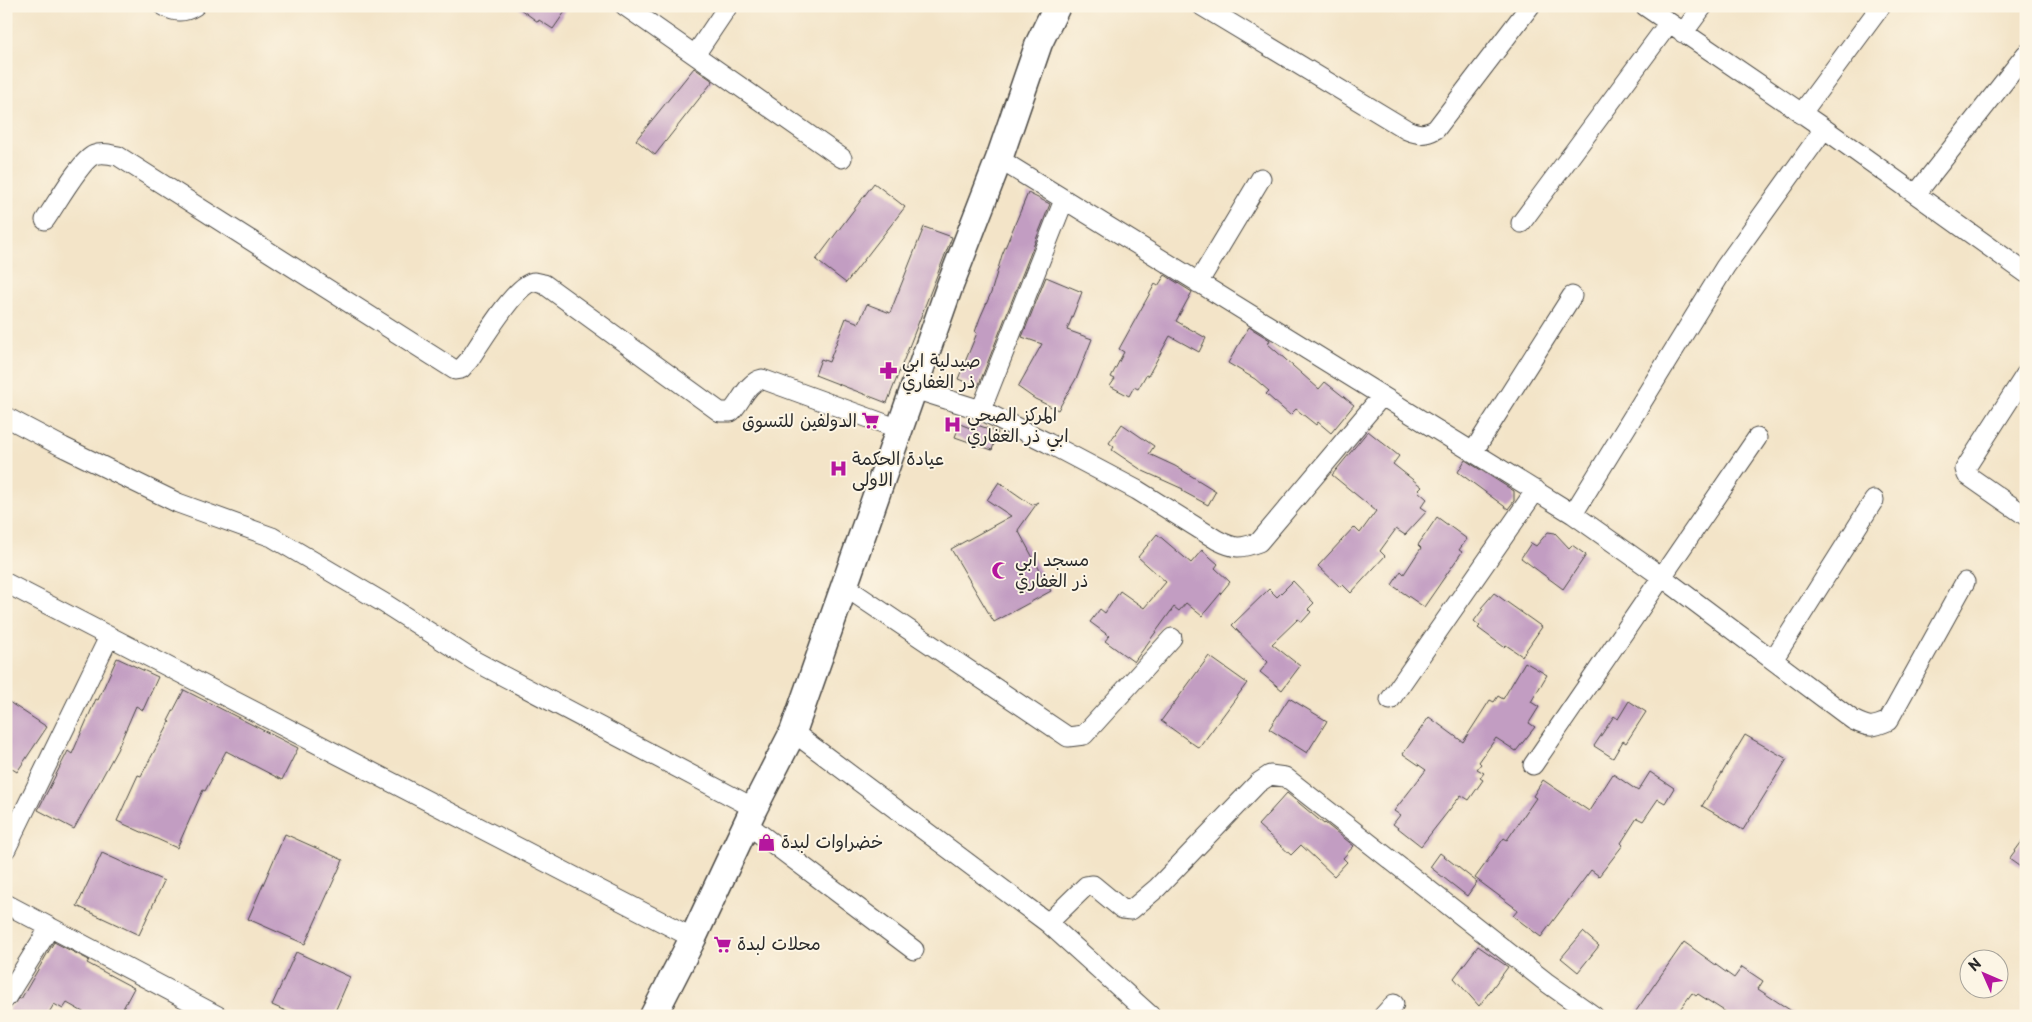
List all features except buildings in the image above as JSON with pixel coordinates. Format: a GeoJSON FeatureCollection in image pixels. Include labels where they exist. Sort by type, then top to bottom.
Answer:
{"type":"FeatureCollection","features":[{"type":"Feature","properties":{"kind":"street"},"geometry":{"type":"LineString","coordinates":[[164,6],[173,11],[184,12],[195,6]]}},
{"type":"Feature","properties":{"kind":"street"},"geometry":{"type":"LineString","coordinates":[[625,6],[842,158]]}},
{"type":"Feature","properties":{"kind":"street"},"geometry":{"type":"LineString","coordinates":[[695,55],[728,6]]}},
{"type":"Feature","properties":{"kind":"street"},"geometry":{"type":"LineString","coordinates":[[653,1016],[793,732],[899,429],[1039,43],[1057,6]]}},
{"type":"Feature","properties":{"kind":"street"},"geometry":{"type":"LineString","coordinates":[[1202,6],[1407,130],[1418,134],[1427,134],[1436,129],[1530,6]]}},
{"type":"Feature","properties":{"kind":"street"},"geometry":{"type":"LineString","coordinates":[[1645,6],[1802,114],[2026,273]]}},
{"type":"Feature","properties":{"kind":"street"},"geometry":{"type":"LineString","coordinates":[[1521,223],[1676,28],[1703,6]]}},
{"type":"Feature","properties":{"kind":"street"},"geometry":{"type":"LineString","coordinates":[[1802,114],[1881,6]]}},
{"type":"Feature","properties":{"kind":"street"},"geometry":{"type":"LineString","coordinates":[[1916,194],[2026,54]]}},
{"type":"Feature","properties":{"kind":"street"},"geometry":{"type":"LineString","coordinates":[[1573,514],[1725,267],[1824,130]]}},
{"type":"Feature","properties":{"kind":"street"},"geometry":{"type":"LineString","coordinates":[[45,220],[84,162],[94,155],[107,153],[118,156],[455,370],[461,369],[469,360],[510,300],[523,286],[534,282],[544,284],[720,412],[731,412],[751,385],[762,379],[899,429]]}},
{"type":"Feature","properties":{"kind":"street"},"geometry":{"type":"LineString","coordinates":[[998,159],[1573,514],[1866,727],[1876,726],[1888,721],[1965,582]]}},
{"type":"Feature","properties":{"kind":"street"},"geometry":{"type":"LineString","coordinates":[[1198,284],[1261,178]]}},
{"type":"Feature","properties":{"kind":"street"},"geometry":{"type":"LineString","coordinates":[[981,410],[1064,200]]}},
{"type":"Feature","properties":{"kind":"street"},"geometry":{"type":"LineString","coordinates":[[1474,452],[1572,296]]}},
{"type":"Feature","properties":{"kind":"street"},"geometry":{"type":"LineString","coordinates":[[2026,374],[1964,469],[1967,475],[2026,516]]}},
{"type":"Feature","properties":{"kind":"street"},"geometry":{"type":"LineString","coordinates":[[914,389],[981,410],[1137,490],[1217,540],[1231,547],[1243,548],[1259,542],[1382,396]]}},
{"type":"Feature","properties":{"kind":"street"},"geometry":{"type":"LineString","coordinates":[[6,417],[63,447],[178,502],[272,538],[384,602],[473,660],[751,816],[914,950]]}},
{"type":"Feature","properties":{"kind":"street"},"geometry":{"type":"LineString","coordinates":[[1533,765],[1757,438]]}},
{"type":"Feature","properties":{"kind":"street"},"geometry":{"type":"LineString","coordinates":[[1390,700],[1536,490]]}},
{"type":"Feature","properties":{"kind":"street"},"geometry":{"type":"LineString","coordinates":[[1773,660],[1874,500]]}},
{"type":"Feature","properties":{"kind":"street"},"geometry":{"type":"LineString","coordinates":[[6,583],[693,938]]}},
{"type":"Feature","properties":{"kind":"street"},"geometry":{"type":"LineString","coordinates":[[844,586],[1068,737],[1084,735],[1172,638]]}},
{"type":"Feature","properties":{"kind":"street"},"geometry":{"type":"LineString","coordinates":[[6,849],[109,636]]}},
{"type":"Feature","properties":{"kind":"street"},"geometry":{"type":"LineString","coordinates":[[793,732],[1048,923],[1151,1016]]}},
{"type":"Feature","properties":{"kind":"street"},"geometry":{"type":"LineString","coordinates":[[1048,923],[1086,886],[1092,886],[1122,909],[1131,910],[1157,888],[1258,783],[1270,774],[1285,777],[1546,982],[1594,1016]]}},
{"type":"Feature","properties":{"kind":"street"},"geometry":{"type":"LineString","coordinates":[[6,904],[218,1016]]}},
{"type":"Feature","properties":{"kind":"street"},"geometry":{"type":"LineString","coordinates":[[6,998],[50,927]]}},
{"type":"Feature","properties":{"kind":"place","name":"صيدلية ابي ذر الغفاري"},"geometry":{"type":"Point","coordinates":[888,371]}},
{"type":"Feature","properties":{"kind":"place","name":"الدولفين للتسوق"},"geometry":{"type":"Point","coordinates":[871,421]}},
{"type":"Feature","properties":{"kind":"place","name":"المركز الصحي ابي ذر الغفاري"},"geometry":{"type":"Point","coordinates":[953,425]}},
{"type":"Feature","properties":{"kind":"place","name":"عيادة الحكمة الاولى"},"geometry":{"type":"Point","coordinates":[838,469]}},
{"type":"Feature","properties":{"kind":"place","name":"مسجد ابي ذر الغفاري"},"geometry":{"type":"Point","coordinates":[1001,570]}},
{"type":"Feature","properties":{"kind":"place","name":"خضراوات لبدة"},"geometry":{"type":"Point","coordinates":[767,842]}},
{"type":"Feature","properties":{"kind":"place","name":"محلات لبدة"},"geometry":{"type":"Point","coordinates":[723,944]}}]}
